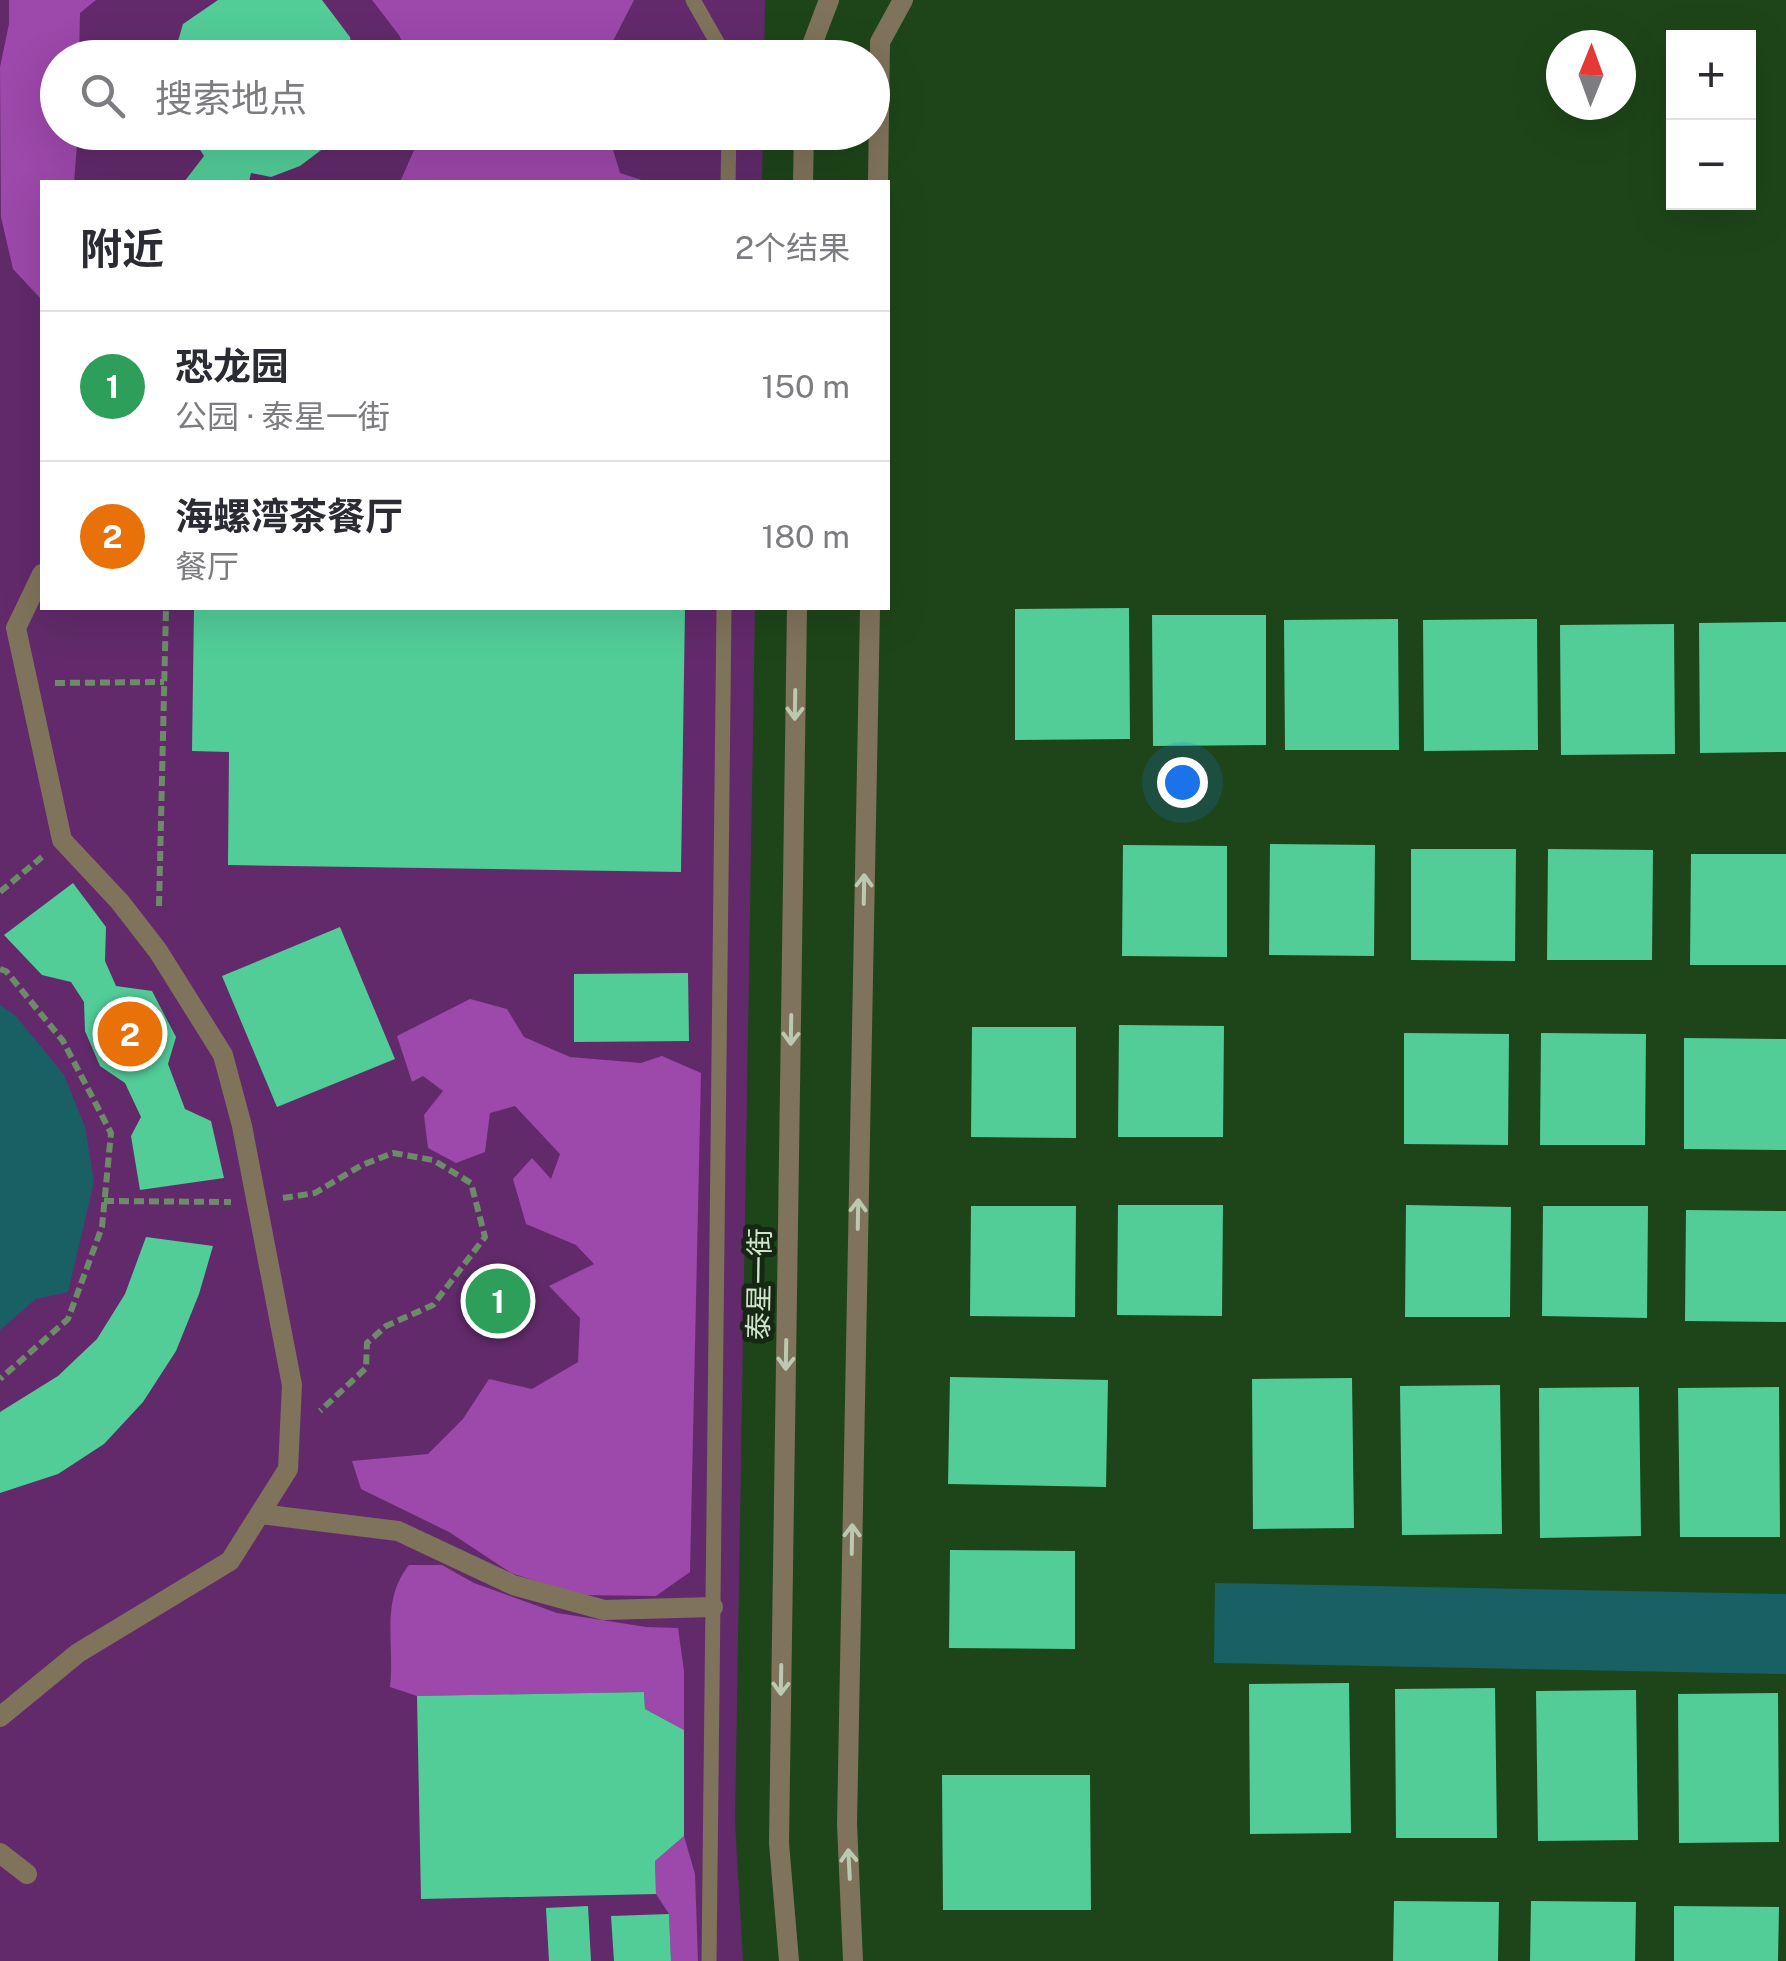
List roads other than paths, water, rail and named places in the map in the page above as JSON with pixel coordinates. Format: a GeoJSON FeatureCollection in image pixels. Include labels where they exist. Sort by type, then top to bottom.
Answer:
{"type":"FeatureCollection","features":[{"type":"Feature","properties":{"kind":"street"},"geometry":{"type":"LineString","coordinates":[[813,40],[829,0]]}},
{"type":"Feature","properties":{"kind":"street"},"geometry":{"type":"LineString","coordinates":[[881,40],[903,0]]}},
{"type":"Feature","properties":{"kind":"street"},"geometry":{"type":"LineString","coordinates":[[803,180],[804,150]]}},
{"type":"Feature","properties":{"kind":"street"},"geometry":{"type":"LineString","coordinates":[[878,150],[878,180]]}},
{"type":"Feature","properties":{"kind":"street"},"geometry":{"type":"LineString","coordinates":[[0,1717],[78,1653],[230,1561],[288,1469],[292,1385],[242,1126],[223,1055],[158,950],[62,840],[28,684],[8,628],[40,577]]}},
{"type":"Feature","properties":{"kind":"street","name":"泰星一街"},"geometry":{"type":"LineString","coordinates":[[789,1961],[778,1842],[797,610]]}},
{"type":"Feature","properties":{"kind":"street"},"geometry":{"type":"LineString","coordinates":[[853,1961],[847,1824],[870,610]]}},
{"type":"Feature","properties":{"kind":"street"},"geometry":{"type":"LineString","coordinates":[[260,1514],[398,1531],[513,1586],[604,1610],[713,1607]]}},
{"type":"Feature","properties":{"kind":"street"},"geometry":{"type":"LineString","coordinates":[[0,1853],[27,1874]]}},
{"type":"Feature","properties":{"kind":"lane"},"geometry":{"type":"LineString","coordinates":[[693,0],[716,40]]}},
{"type":"Feature","properties":{"kind":"lane"},"geometry":{"type":"LineString","coordinates":[[728,180],[729,150]]}},
{"type":"Feature","properties":{"kind":"lane"},"geometry":{"type":"LineString","coordinates":[[709,1961],[724,610]]}},
{"type":"Feature","properties":{"kind":"water"},"geometry":{"type":"Polygon","coordinates":[[[0,1005],[16,1016],[64,1075],[85,1127],[94,1182],[68,1292],[36,1299],[0,1330],[0,1005]]]}},
{"type":"Feature","properties":{"kind":"water"},"geometry":{"type":"Polygon","coordinates":[[[1215,1583],[1786,1594],[1786,1674],[1214,1663],[1215,1583]]]}},
{"type":"Feature","properties":{"kind":"place","name":"海螺湾茶餐厅"},"geometry":{"type":"Point","coordinates":[130,1034]}},
{"type":"Feature","properties":{"kind":"place","name":"恐龙园"},"geometry":{"type":"Point","coordinates":[498,1301]}}]}
